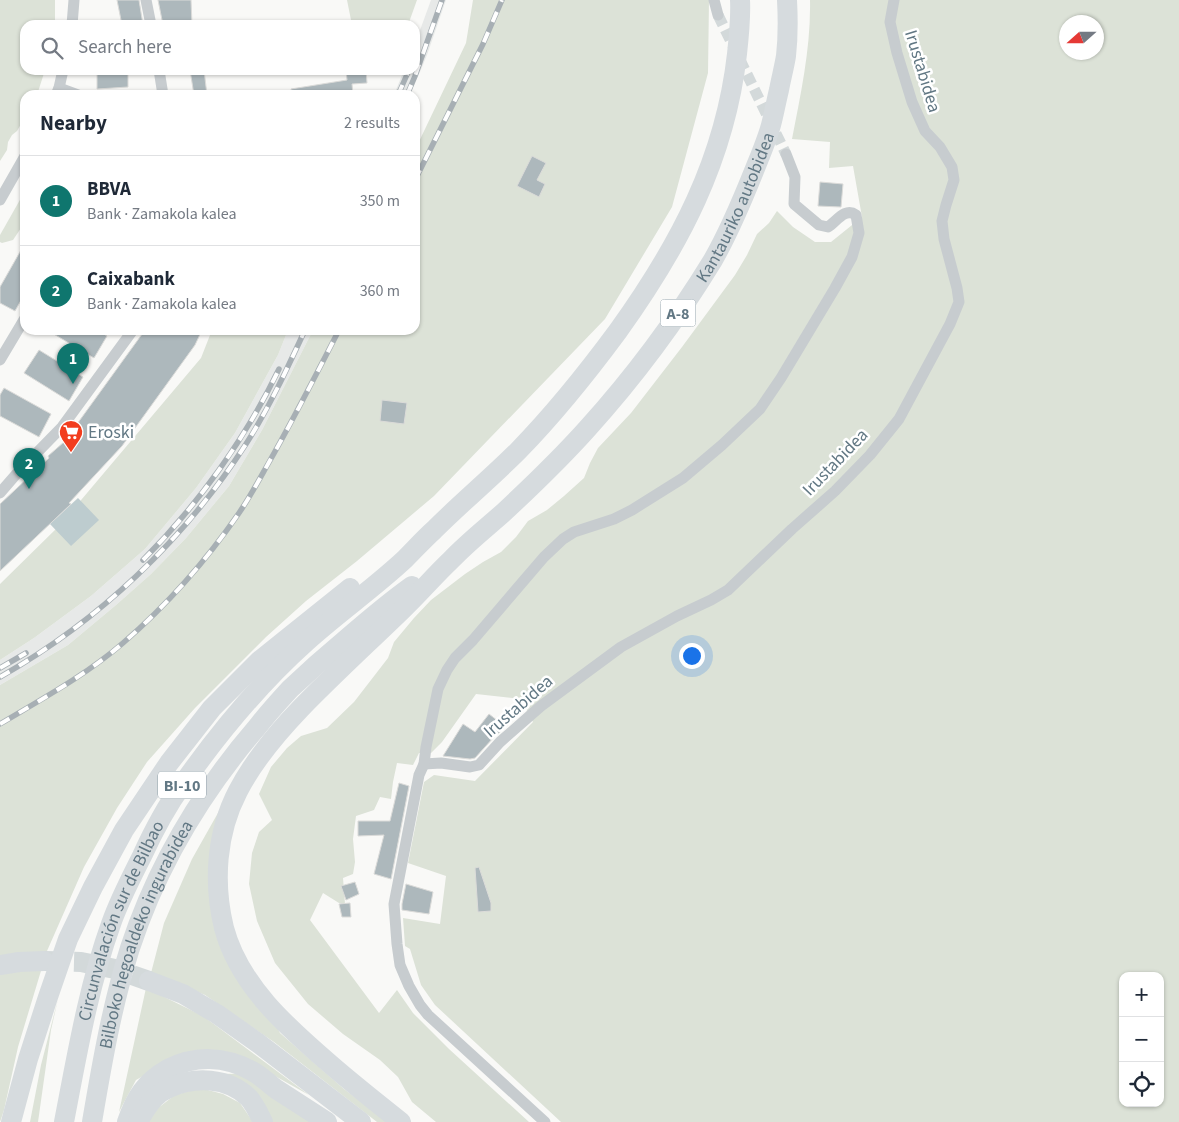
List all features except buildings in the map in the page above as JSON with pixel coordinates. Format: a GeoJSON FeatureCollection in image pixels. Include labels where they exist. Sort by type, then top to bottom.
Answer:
{"type":"FeatureCollection","features":[{"type":"Feature","properties":{"kind":"highway","name":"Kantauriko autobidea"},"geometry":{"type":"LineString","coordinates":[[433,530],[517,452],[594,365],[642,298],[673,248],[696,202],[719,143],[734,80],[741,18],[740,0]]}},
{"type":"Feature","properties":{"kind":"highway","name":"Kantauriko autobidea"},"geometry":{"type":"LineString","coordinates":[[451,560],[513,503],[588,428],[631,377],[672,322],[714,258],[739,208],[771,128],[786,57],[787,0]]}},
{"type":"Feature","properties":{"kind":"highway"},"geometry":{"type":"LineString","coordinates":[[11,1122],[28,1059],[68,939],[92,888],[124,830],[169,763],[212,708],[258,661],[397,552],[433,530]]}},
{"type":"Feature","properties":{"kind":"highway","name":"Circunvalación sur de Bilbao"},"geometry":{"type":"LineString","coordinates":[[64,1122],[86,1009],[112,920],[150,838],[179,789],[212,744],[265,681],[306,642],[403,560],[433,530]]}},
{"type":"Feature","properties":{"kind":"highway"},"geometry":{"type":"LineString","coordinates":[[399,1120],[311,1048],[280,1018],[249,982],[225,931],[219,904],[218,874],[220,847],[230,806],[262,753],[289,721],[323,686],[451,560]]}},
{"type":"Feature","properties":{"kind":"highway","name":"Bilboko hegoaldeko ingurabidea"},"geometry":{"type":"LineString","coordinates":[[92,1122],[107,1035],[119,986],[134,938],[163,868],[197,806],[243,743],[290,690],[322,660],[399,595],[451,560]]}},
{"type":"Feature","properties":{"kind":"highway"},"geometry":{"type":"LineString","coordinates":[[0,965],[44,961]]}},
{"type":"Feature","properties":{"kind":"highway"},"geometry":{"type":"LineString","coordinates":[[150,981],[183,994],[217,1014],[361,1122]]}},
{"type":"Feature","properties":{"kind":"highway"},"geometry":{"type":"LineString","coordinates":[[102,1122],[119,986]]}},
{"type":"Feature","properties":{"kind":"highway"},"geometry":{"type":"LineString","coordinates":[[22,1122],[48,997]]}},
{"type":"Feature","properties":{"kind":"highway"},"geometry":{"type":"LineString","coordinates":[[127,1122],[139,1095],[149,1082],[160,1074],[185,1062],[218,1058],[253,1071],[327,1122]]}},
{"type":"Feature","properties":{"kind":"highway"},"geometry":{"type":"LineString","coordinates":[[138,1122],[147,1106],[159,1093],[192,1081],[206,1080],[223,1083],[249,1098],[263,1122]]}},
{"type":"Feature","properties":{"kind":"street"},"geometry":{"type":"LineString","coordinates":[[72,20],[74,0]]}},
{"type":"Feature","properties":{"kind":"street"},"geometry":{"type":"LineString","coordinates":[[146,0],[150,20]]}},
{"type":"Feature","properties":{"kind":"street"},"geometry":{"type":"LineString","coordinates":[[714,0],[718,14]]}},
{"type":"Feature","properties":{"kind":"street","name":"Irustabidea"},"geometry":{"type":"LineString","coordinates":[[424,764],[440,762],[470,767],[479,765],[500,742],[541,706],[621,647],[728,590],[792,529],[835,492],[870,455],[899,419],[950,324],[959,302],[944,239],[942,221],[954,180],[952,167],[940,147],[925,131],[912,102],[890,22],[894,0]]}},
{"type":"Feature","properties":{"kind":"street"},"geometry":{"type":"LineString","coordinates":[[57,90],[62,75]]}},
{"type":"Feature","properties":{"kind":"street"},"geometry":{"type":"LineString","coordinates":[[160,75],[162,90]]}},
{"type":"Feature","properties":{"kind":"street"},"geometry":{"type":"LineString","coordinates":[[545,1122],[428,1015],[409,986],[400,965],[394,904],[438,690],[455,658],[473,640],[544,557],[563,539],[574,532],[614,519],[632,510],[683,478],[760,409],[781,378],[852,257],[859,233],[856,215],[852,212],[845,212],[828,226],[819,225],[794,204],[795,176],[786,154]]}},
{"type":"Feature","properties":{"kind":"street"},"geometry":{"type":"LineString","coordinates":[[0,200],[20,165]]}},
{"type":"Feature","properties":{"kind":"street"},"geometry":{"type":"LineString","coordinates":[[0,360],[20,326]]}},
{"type":"Feature","properties":{"kind":"street"},"geometry":{"type":"LineString","coordinates":[[1,491],[62,428],[129,335]]}},
{"type":"Feature","properties":{"kind":"shaded area"},"geometry":{"type":"Polygon","coordinates":[[[0,0],[55,0],[55,20],[20,20],[20,75],[43,75],[39,90],[20,90],[20,126],[8,142],[7,150],[0,161],[0,0]]]}},
{"type":"Feature","properties":{"kind":"shaded area"},"geometry":{"type":"Polygon","coordinates":[[[347,0],[417,0],[410,20],[351,20],[347,0]]]}},
{"type":"Feature","properties":{"kind":"shaded area"},"geometry":{"type":"Polygon","coordinates":[[[431,0],[446,0],[420,71],[420,30],[431,0]]]}},
{"type":"Feature","properties":{"kind":"shaded area"},"geometry":{"type":"Polygon","coordinates":[[[473,0],[709,0],[708,73],[672,207],[605,319],[434,496],[306,601],[266,637],[195,708],[147,762],[117,808],[84,867],[47,951],[18,1047],[0,1122],[0,685],[68,645],[151,574],[186,538],[229,486],[262,430],[310,335],[420,335],[420,140],[466,43],[473,0]]]}},
{"type":"Feature","properties":{"kind":"shaded area"},"geometry":{"type":"Polygon","coordinates":[[[810,0],[1179,0],[1179,1122],[561,1122],[435,1005],[421,985],[410,949],[405,946],[403,918],[440,924],[446,876],[408,863],[424,782],[434,775],[475,781],[533,722],[521,699],[476,694],[442,742],[431,753],[419,753],[413,765],[397,763],[391,799],[380,797],[374,810],[356,816],[353,839],[355,862],[353,874],[343,878],[345,904],[339,903],[323,893],[310,920],[379,1013],[397,990],[413,1013],[449,1049],[529,1122],[436,1122],[412,1102],[398,1077],[380,1060],[343,1034],[308,1004],[275,963],[257,921],[249,884],[252,853],[259,832],[272,820],[259,794],[271,767],[287,748],[301,736],[327,728],[354,702],[388,658],[394,642],[431,600],[465,574],[501,552],[528,521],[547,510],[584,478],[598,448],[631,413],[682,347],[735,275],[757,234],[769,223],[777,211],[793,227],[815,242],[831,242],[862,217],[853,166],[829,168],[830,142],[792,139],[805,70],[810,0]]]}},
{"type":"Feature","properties":{"kind":"shaded area"},"geometry":{"type":"Polygon","coordinates":[[[402,75],[418,75],[412,90],[396,90],[402,75]]]}},
{"type":"Feature","properties":{"kind":"shaded area"},"geometry":{"type":"Polygon","coordinates":[[[20,200],[20,230],[13,240],[2,243],[0,242],[0,235],[20,200]]]}},
{"type":"Feature","properties":{"kind":"shaded area"},"geometry":{"type":"Polygon","coordinates":[[[210,335],[286,335],[278,355],[235,433],[196,488],[145,549],[91,596],[34,638],[0,660],[0,584],[60,525],[201,358],[210,335]]]}},
{"type":"Feature","properties":{"kind":"shaded area"},"geometry":{"type":"Polygon","coordinates":[[[286,335],[310,335],[262,430],[229,486],[186,538],[151,574],[68,645],[0,685],[0,660],[34,638],[91,596],[145,549],[196,488],[235,433],[278,355],[286,335]]]}},
{"type":"Feature","properties":{"kind":"shaded area"},"geometry":{"type":"Polygon","coordinates":[[[78,498],[99,520],[71,546],[50,524],[78,498]]]}},
{"type":"Feature","properties":{"kind":"shaded area"},"geometry":{"type":"Polygon","coordinates":[[[223,804],[210,890],[280,1033],[344,1089],[388,1122],[377,1122],[274,1042],[205,995],[151,973],[164,923],[192,859],[223,804]]]}},
{"type":"Feature","properties":{"kind":"shaded area"},"geometry":{"type":"Polygon","coordinates":[[[146,988],[203,1016],[309,1095],[239,1056],[163,1065],[136,1080],[119,1112],[146,988]]]}},
{"type":"Feature","properties":{"kind":"shaded area"},"geometry":{"type":"Polygon","coordinates":[[[58,999],[51,1030],[38,1122],[30,1122],[41,1065],[58,999]]]}},
{"type":"Feature","properties":{"kind":"shaded area"},"geometry":{"type":"Polygon","coordinates":[[[187,1073],[240,1074],[318,1122],[272,1122],[263,1104],[187,1073]]]}},
{"type":"Feature","properties":{"kind":"shaded area"},"geometry":{"type":"Polygon","coordinates":[[[193,1090],[208,1090],[223,1094],[240,1103],[253,1122],[148,1122],[158,1108],[175,1095],[193,1090]]]}},
{"type":"Feature","properties":{"kind":"tunnel"},"geometry":{"type":"LineString","coordinates":[[718,15],[786,154]]}},
{"type":"Feature","properties":{"kind":"tunnel"},"geometry":{"type":"LineString","coordinates":[[44,961],[81,962],[115,969],[149,981]]}},
{"type":"Feature","properties":{"kind":"railway"},"geometry":{"type":"LineString","coordinates":[[420,62],[442,0]]}},
{"type":"Feature","properties":{"kind":"railway"},"geometry":{"type":"LineString","coordinates":[[420,170],[483,44],[502,0]]}},
{"type":"Feature","properties":{"kind":"railway"},"geometry":{"type":"LineString","coordinates":[[400,90],[407,75]]}},
{"type":"Feature","properties":{"kind":"railway"},"geometry":{"type":"LineString","coordinates":[[409,90],[415,75]]}},
{"type":"Feature","properties":{"kind":"railway"},"geometry":{"type":"LineString","coordinates":[[0,677],[36,655],[105,604],[137,576],[167,545],[222,479],[246,444],[277,388],[303,335]]}},
{"type":"Feature","properties":{"kind":"railway"},"geometry":{"type":"LineString","coordinates":[[0,724],[63,686],[109,655],[155,613],[199,565],[251,495],[336,335]]}},
{"type":"Feature","properties":{"kind":"railway"},"geometry":{"type":"LineString","coordinates":[[143,560],[182,517],[219,470],[236,446],[279,369]]}},
{"type":"Feature","properties":{"kind":"railway"},"geometry":{"type":"LineString","coordinates":[[0,668],[26,653]]}},
{"type":"Feature","properties":{"kind":"place","name":"BBVA"},"geometry":{"type":"Point","coordinates":[73,384]}},
{"type":"Feature","properties":{"kind":"place","name":"Eroski"},"geometry":{"type":"Point","coordinates":[71,453]}},
{"type":"Feature","properties":{"kind":"place","name":"Caixabank"},"geometry":{"type":"Point","coordinates":[29,489]}}]}
